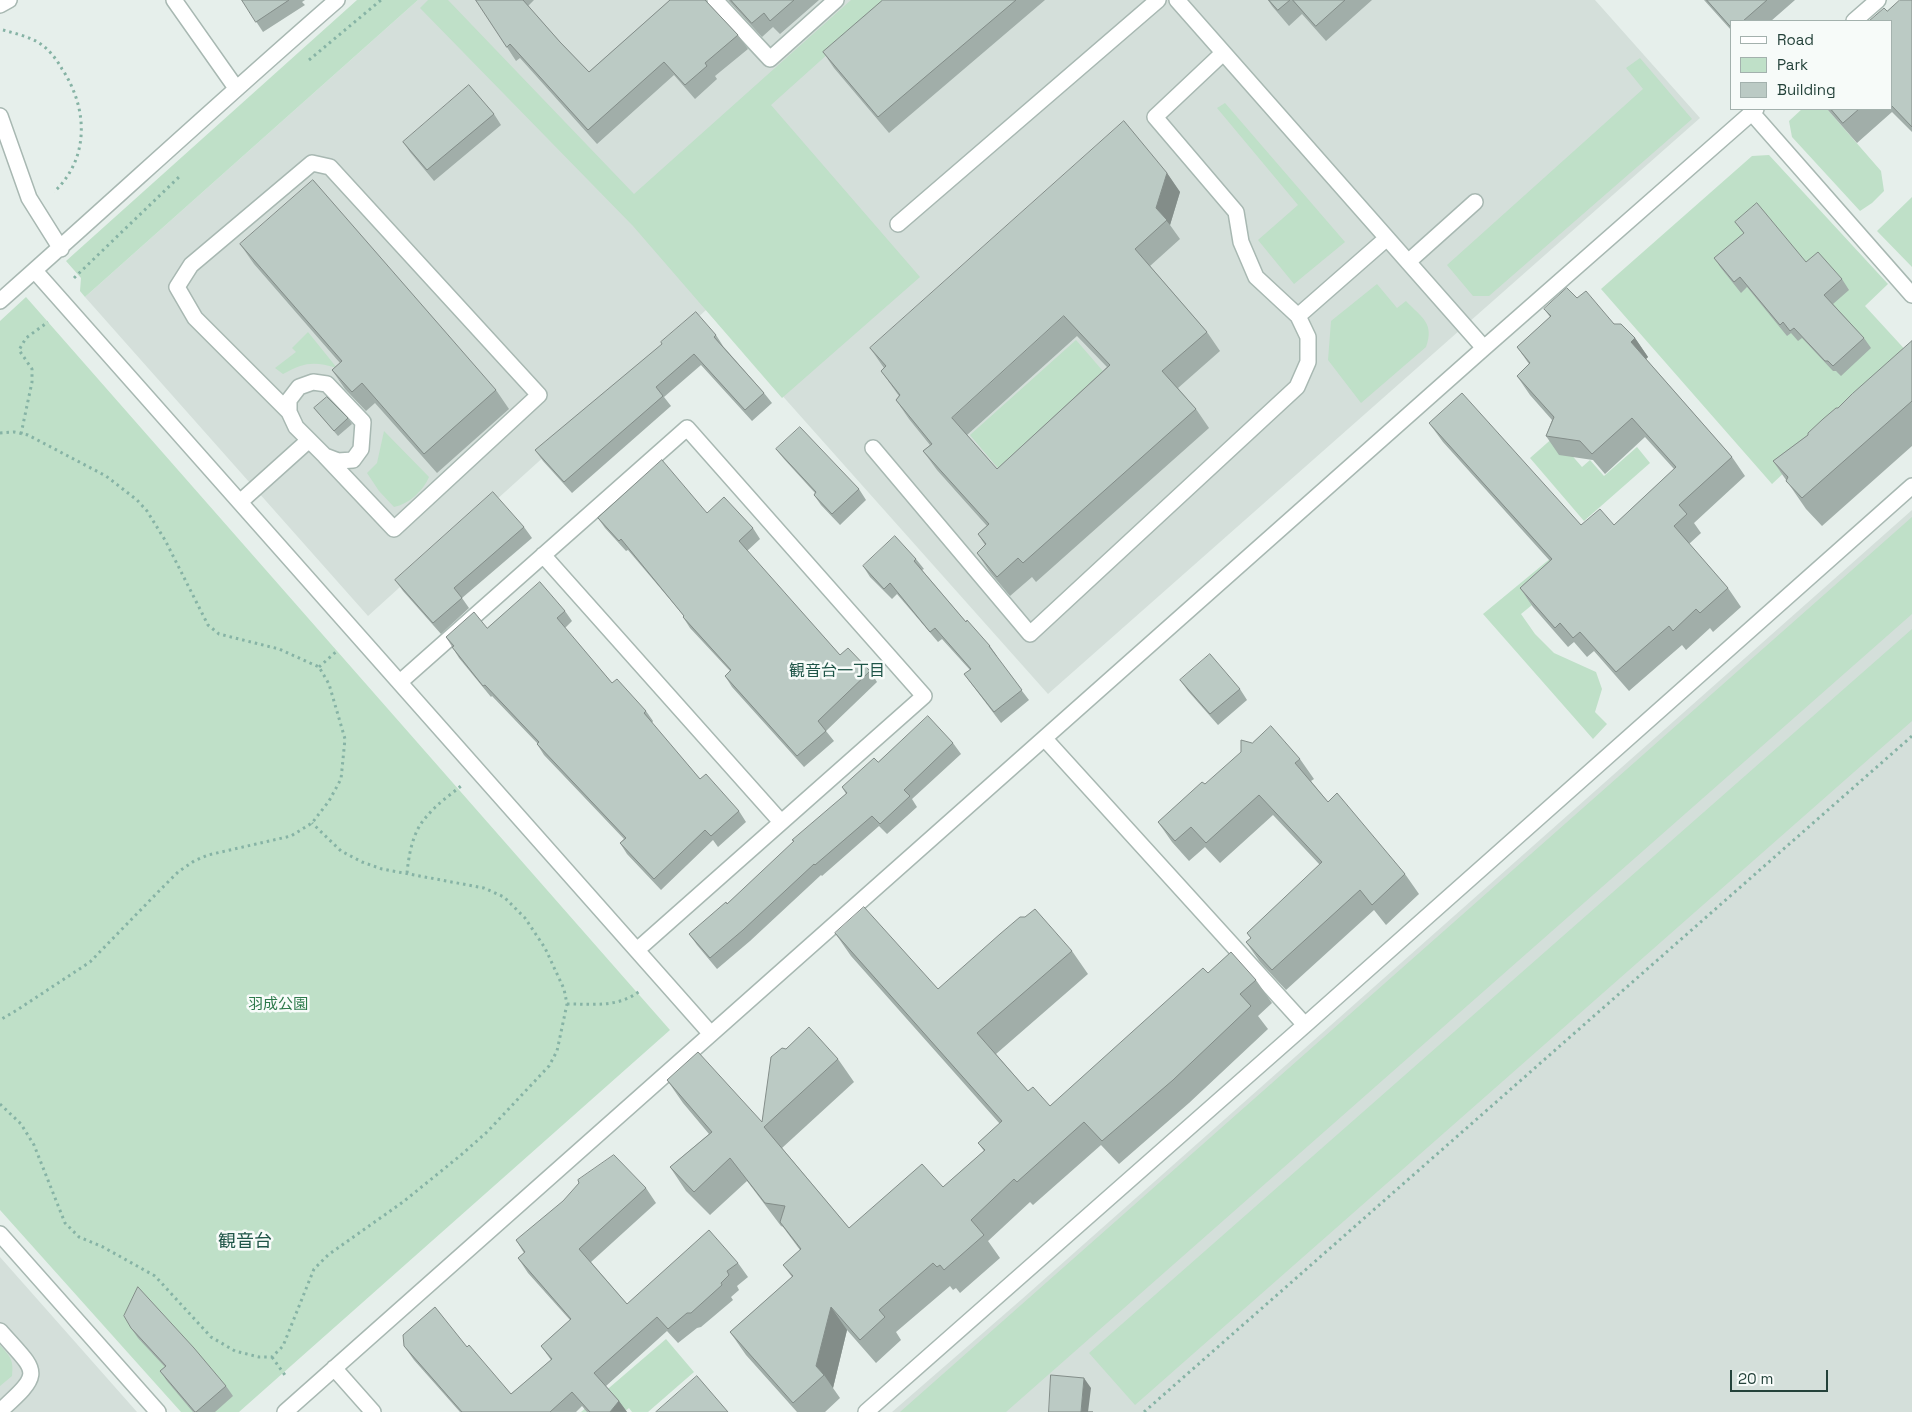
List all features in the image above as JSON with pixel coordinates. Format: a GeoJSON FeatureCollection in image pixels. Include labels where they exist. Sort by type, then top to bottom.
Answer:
{"type":"FeatureCollection","features":[{"type":"Feature","properties":{"kind":"street"},"geometry":{"type":"LineString","coordinates":[[0,4],[9,0]]}},
{"type":"Feature","properties":{"kind":"street"},"geometry":{"type":"LineString","coordinates":[[174,0],[236,88]]}},
{"type":"Feature","properties":{"kind":"street"},"geometry":{"type":"LineString","coordinates":[[0,302],[61,249],[236,88],[337,0]]}},
{"type":"Feature","properties":{"kind":"street"},"geometry":{"type":"LineString","coordinates":[[715,0],[770,58],[836,0]]}},
{"type":"Feature","properties":{"kind":"street"},"geometry":{"type":"LineString","coordinates":[[898,224],[1158,0]]}},
{"type":"Feature","properties":{"kind":"street"},"geometry":{"type":"LineString","coordinates":[[1176,0],[1484,348]]}},
{"type":"Feature","properties":{"kind":"street"},"geometry":{"type":"LineString","coordinates":[[1855,20],[1876,1]]}},
{"type":"Feature","properties":{"kind":"street"},"geometry":{"type":"LineString","coordinates":[[873,448],[1030,634],[1297,387],[1308,362],[1308,337],[1298,316],[1256,276],[1241,242],[1236,212],[1155,117],[1223,53]]}},
{"type":"Feature","properties":{"kind":"street"},"geometry":{"type":"LineString","coordinates":[[285,1412],[1484,348],[1754,111],[1912,295]]}},
{"type":"Feature","properties":{"kind":"street"},"geometry":{"type":"LineString","coordinates":[[0,116],[29,198],[61,249]]}},
{"type":"Feature","properties":{"kind":"street"},"geometry":{"type":"LineString","coordinates":[[312,163],[330,167],[539,395],[394,529],[309,440],[296,427],[288,412],[195,318],[177,287],[191,265],[312,163]]}},
{"type":"Feature","properties":{"kind":"street"},"geometry":{"type":"LineString","coordinates":[[1408,262],[1475,202]]}},
{"type":"Feature","properties":{"kind":"street"},"geometry":{"type":"LineString","coordinates":[[1298,316],[1387,238]]}},
{"type":"Feature","properties":{"kind":"street"},"geometry":{"type":"LineString","coordinates":[[35,271],[711,1034]]}},
{"type":"Feature","properties":{"kind":"street"},"geometry":{"type":"LineString","coordinates":[[288,412],[289,400],[299,387],[313,382],[327,384],[363,422],[361,449],[353,460],[338,461],[325,456]]}},
{"type":"Feature","properties":{"kind":"street"},"geometry":{"type":"LineString","coordinates":[[400,682],[687,428],[924,696],[637,950]]}},
{"type":"Feature","properties":{"kind":"street"},"geometry":{"type":"LineString","coordinates":[[240,502],[309,440]]}},
{"type":"Feature","properties":{"kind":"street"},"geometry":{"type":"LineString","coordinates":[[866,1412],[1912,486]]}},
{"type":"Feature","properties":{"kind":"street"},"geometry":{"type":"LineString","coordinates":[[543,555],[781,822]]}},
{"type":"Feature","properties":{"kind":"street"},"geometry":{"type":"LineString","coordinates":[[1045,738],[1305,1025]]}},
{"type":"Feature","properties":{"kind":"street"},"geometry":{"type":"LineString","coordinates":[[0,1234],[158,1412]]}},
{"type":"Feature","properties":{"kind":"street"},"geometry":{"type":"LineString","coordinates":[[0,1331],[27,1362],[32,1370],[32,1378],[23,1391],[0,1411]]}},
{"type":"Feature","properties":{"kind":"street"},"geometry":{"type":"LineString","coordinates":[[334,1368],[373,1412]]}},
{"type":"Feature","properties":{"kind":"path"},"geometry":{"type":"LineString","coordinates":[[308,62],[381,0]]}},
{"type":"Feature","properties":{"kind":"path"},"geometry":{"type":"LineString","coordinates":[[0,29],[37,42],[56,58],[72,83],[80,107],[81,132],[78,155],[66,181],[36,208]]}},
{"type":"Feature","properties":{"kind":"path"},"geometry":{"type":"LineString","coordinates":[[74,278],[184,172]]}},
{"type":"Feature","properties":{"kind":"path"},"geometry":{"type":"LineString","coordinates":[[21,434],[32,382],[32,368],[19,350],[26,338],[53,318]]}},
{"type":"Feature","properties":{"kind":"path"},"geometry":{"type":"LineString","coordinates":[[0,433],[28,435],[106,476],[137,500],[148,511],[165,540],[208,625],[219,634],[279,649],[319,667],[329,684],[344,739],[341,779],[329,801],[312,823],[291,836],[208,855],[194,861],[159,890],[90,962],[0,1020]]}},
{"type":"Feature","properties":{"kind":"path"},"geometry":{"type":"LineString","coordinates":[[319,667],[342,646]]}},
{"type":"Feature","properties":{"kind":"path"},"geometry":{"type":"LineString","coordinates":[[1144,1412],[1912,736]]}},
{"type":"Feature","properties":{"kind":"path"},"geometry":{"type":"LineString","coordinates":[[407,873],[409,853],[415,836],[426,816],[463,784]]}},
{"type":"Feature","properties":{"kind":"path"},"geometry":{"type":"LineString","coordinates":[[0,1104],[21,1124],[34,1146],[66,1223],[80,1236],[155,1276],[211,1337],[235,1351],[259,1357],[272,1357],[283,1346],[314,1269],[328,1256],[403,1202],[462,1155],[494,1125],[549,1066],[557,1051],[567,1004],[564,989],[545,948],[525,918],[504,897],[484,888],[382,869],[362,862],[341,851],[320,833],[312,823]]}},
{"type":"Feature","properties":{"kind":"path"},"geometry":{"type":"LineString","coordinates":[[567,1004],[611,1004],[624,1001],[644,988]]}},
{"type":"Feature","properties":{"kind":"path"},"geometry":{"type":"LineString","coordinates":[[272,1357],[287,1379]]}},
{"type":"Feature","properties":{"kind":"shaded area"},"geometry":{"type":"Polygon","coordinates":[[[418,0],[1595,0],[1700,118],[1048,694],[706,310],[368,616],[85,297],[418,0]]]}},
{"type":"Feature","properties":{"kind":"shaded area"},"geometry":{"type":"Polygon","coordinates":[[[1912,510],[1912,1412],[892,1412],[1022,1299],[1912,510]]]}},
{"type":"Feature","properties":{"kind":"shaded area"},"geometry":{"type":"Polygon","coordinates":[[[0,1257],[137,1412],[0,1412],[0,1257]]]}},
{"type":"Feature","properties":{"kind":"green space"},"geometry":{"type":"Polygon","coordinates":[[[357,0],[418,0],[85,297],[80,291],[81,278],[66,261],[357,0]]]}},
{"type":"Feature","properties":{"kind":"green space"},"geometry":{"type":"Polygon","coordinates":[[[428,0],[448,0],[634,194],[851,0],[888,0],[771,105],[920,277],[782,398],[633,226],[420,8],[428,0]]]}},
{"type":"Feature","properties":{"kind":"green space"},"geometry":{"type":"Polygon","coordinates":[[[1640,58],[1692,119],[1489,296],[1473,296],[1447,265],[1643,89],[1626,68],[1640,58]]]}},
{"type":"Feature","properties":{"kind":"green space"},"geometry":{"type":"Polygon","coordinates":[[[1225,103],[1345,242],[1294,284],[1258,240],[1298,205],[1217,108],[1225,103]]]}},
{"type":"Feature","properties":{"kind":"green space"},"geometry":{"type":"Polygon","coordinates":[[[1801,110],[1828,110],[1881,171],[1884,191],[1872,203],[1860,211],[1792,137],[1789,121],[1801,110]]]}},
{"type":"Feature","properties":{"kind":"green space"},"geometry":{"type":"Polygon","coordinates":[[[1769,155],[1888,284],[1865,306],[1910,355],[1772,484],[1601,289],[1752,156],[1769,155]]]}},
{"type":"Feature","properties":{"kind":"green space"},"geometry":{"type":"Polygon","coordinates":[[[1912,197],[1912,267],[1877,231],[1912,197]]]}},
{"type":"Feature","properties":{"kind":"green space"},"geometry":{"type":"Polygon","coordinates":[[[1377,284],[1397,308],[1406,301],[1425,321],[1429,332],[1426,347],[1361,403],[1328,360],[1331,321],[1377,284]]]}},
{"type":"Feature","properties":{"kind":"green space","name":"羽成公園"},"geometry":{"type":"Polygon","coordinates":[[[26,297],[670,1030],[239,1412],[181,1412],[0,1210],[0,321],[26,297]]]}},
{"type":"Feature","properties":{"kind":"green space"},"geometry":{"type":"Polygon","coordinates":[[[308,332],[337,368],[322,364],[309,364],[297,367],[283,374],[275,368],[296,352],[292,348],[308,332]]]}},
{"type":"Feature","properties":{"kind":"green space"},"geometry":{"type":"Polygon","coordinates":[[[1076,340],[1115,385],[1008,480],[970,435],[1076,340]]]}},
{"type":"Feature","properties":{"kind":"green space"},"geometry":{"type":"Polygon","coordinates":[[[384,431],[429,477],[415,496],[405,503],[394,507],[379,491],[367,473],[377,463],[384,431]]]}},
{"type":"Feature","properties":{"kind":"green space"},"geometry":{"type":"Polygon","coordinates":[[[1555,436],[1582,467],[1590,460],[1604,476],[1637,447],[1650,463],[1584,521],[1530,458],[1555,436]]]}},
{"type":"Feature","properties":{"kind":"green space"},"geometry":{"type":"Polygon","coordinates":[[[1912,517],[1912,614],[1006,1412],[900,1412],[1912,517]]]}},
{"type":"Feature","properties":{"kind":"green space"},"geometry":{"type":"Polygon","coordinates":[[[1557,553],[1575,570],[1521,614],[1535,634],[1554,653],[1596,672],[1602,689],[1595,712],[1607,724],[1593,739],[1483,614],[1557,553]]]}},
{"type":"Feature","properties":{"kind":"green space"},"geometry":{"type":"Polygon","coordinates":[[[1912,629],[1912,721],[1135,1405],[1089,1353],[1912,629]]]}},
{"type":"Feature","properties":{"kind":"green space"},"geometry":{"type":"Polygon","coordinates":[[[666,1339],[694,1372],[648,1412],[632,1412],[629,1408],[624,1412],[581,1412],[666,1339]]]}},
{"type":"Feature","properties":{"kind":"green space"},"geometry":{"type":"Polygon","coordinates":[[[0,1345],[10,1359],[12,1376],[0,1386],[0,1345]]]}},
{"type":"Feature","properties":{"kind":"building"},"geometry":{"type":"Polygon","coordinates":[[[242,0],[289,0],[256,22],[242,0]]]}},
{"type":"Feature","properties":{"kind":"building"},"geometry":{"type":"Polygon","coordinates":[[[476,0],[523,0],[589,72],[670,0],[705,0],[738,35],[705,63],[707,66],[685,85],[664,62],[588,130],[510,44],[507,47],[476,0]]]}},
{"type":"Feature","properties":{"kind":"building"},"geometry":{"type":"Polygon","coordinates":[[[731,0],[794,0],[770,21],[764,13],[752,23],[731,0]]]}},
{"type":"Feature","properties":{"kind":"building"},"geometry":{"type":"Polygon","coordinates":[[[883,0],[1016,0],[878,117],[823,52],[883,0]]]}},
{"type":"Feature","properties":{"kind":"building"},"geometry":{"type":"Polygon","coordinates":[[[1269,0],[1290,0],[1278,10],[1269,0]]]}},
{"type":"Feature","properties":{"kind":"building"},"geometry":{"type":"Polygon","coordinates":[[[1293,0],[1345,0],[1316,26],[1293,0]]]}},
{"type":"Feature","properties":{"kind":"building"},"geometry":{"type":"Polygon","coordinates":[[[1707,0],[1767,0],[1744,20],[1730,20],[1730,26],[1707,0]]]}},
{"type":"Feature","properties":{"kind":"building"},"geometry":{"type":"Polygon","coordinates":[[[1900,0],[1912,0],[1912,127],[1892,106],[1892,20],[1870,20],[1884,8],[1887,11],[1900,0]]]}},
{"type":"Feature","properties":{"kind":"building"},"geometry":{"type":"Polygon","coordinates":[[[469,85],[494,114],[427,170],[403,142],[469,85]]]}},
{"type":"Feature","properties":{"kind":"building"},"geometry":{"type":"Polygon","coordinates":[[[1832,110],[1858,110],[1843,123],[1832,110]]]}},
{"type":"Feature","properties":{"kind":"building"},"geometry":{"type":"Polygon","coordinates":[[[1124,121],[1167,173],[1156,208],[1167,220],[1135,249],[1207,332],[1162,371],[1196,409],[1023,563],[1018,558],[997,577],[977,553],[986,544],[978,534],[989,524],[923,451],[932,444],[896,400],[900,395],[881,371],[886,366],[870,348],[1124,121]],[[1064,316],[952,418],[997,469],[1110,365],[1064,316]]]}},
{"type":"Feature","properties":{"kind":"building"},"geometry":{"type":"Polygon","coordinates":[[[313,180],[496,390],[424,454],[362,383],[352,392],[332,370],[342,361],[240,244],[313,180]]]}},
{"type":"Feature","properties":{"kind":"building"},"geometry":{"type":"Polygon","coordinates":[[[1757,203],[1806,262],[1818,252],[1842,279],[1824,295],[1864,338],[1833,366],[1828,361],[1825,361],[1794,328],[1790,331],[1783,322],[1780,325],[1740,277],[1734,282],[1714,258],[1744,233],[1735,222],[1757,203]]]}},
{"type":"Feature","properties":{"kind":"building"},"geometry":{"type":"Polygon","coordinates":[[[1567,288],[1577,298],[1586,291],[1614,324],[1621,324],[1635,338],[1631,342],[1732,457],[1679,505],[1687,514],[1674,526],[1728,588],[1700,613],[1696,609],[1673,631],[1669,626],[1616,672],[1580,632],[1573,638],[1560,623],[1555,628],[1520,588],[1552,559],[1429,423],[1462,393],[1581,525],[1600,509],[1614,525],[1676,467],[1632,418],[1592,454],[1580,441],[1546,436],[1554,417],[1517,376],[1530,363],[1517,347],[1551,316],[1544,309],[1567,288]]]}},
{"type":"Feature","properties":{"kind":"building"},"geometry":{"type":"Polygon","coordinates":[[[696,312],[716,335],[714,337],[764,393],[745,410],[694,354],[656,387],[663,396],[564,482],[535,450],[662,344],[661,342],[696,312]]]}},
{"type":"Feature","properties":{"kind":"building"},"geometry":{"type":"Polygon","coordinates":[[[1912,341],[1912,401],[1802,498],[1786,481],[1788,477],[1773,461],[1808,435],[1823,419],[1838,408],[1912,341]]]}},
{"type":"Feature","properties":{"kind":"building"},"geometry":{"type":"Polygon","coordinates":[[[327,397],[348,418],[334,431],[314,408],[327,397]]]}},
{"type":"Feature","properties":{"kind":"building"},"geometry":{"type":"Polygon","coordinates":[[[800,427],[859,489],[832,514],[814,495],[816,492],[776,449],[800,427]]]}},
{"type":"Feature","properties":{"kind":"building"},"geometry":{"type":"Polygon","coordinates":[[[662,460],[707,513],[724,497],[753,528],[739,541],[840,655],[848,648],[870,671],[818,721],[826,731],[797,756],[725,676],[731,670],[683,617],[621,539],[619,541],[598,518],[662,460]]]}},
{"type":"Feature","properties":{"kind":"building"},"geometry":{"type":"Polygon","coordinates":[[[493,492],[524,527],[454,588],[462,598],[433,623],[395,580],[493,492]]]}},
{"type":"Feature","properties":{"kind":"building"},"geometry":{"type":"Polygon","coordinates":[[[895,536],[916,559],[914,561],[966,622],[967,620],[990,646],[1022,690],[994,712],[964,674],[971,669],[935,628],[930,632],[890,583],[884,589],[863,566],[895,536]]]}},
{"type":"Feature","properties":{"kind":"building"},"geometry":{"type":"Polygon","coordinates":[[[540,582],[565,611],[557,618],[612,683],[617,679],[646,711],[644,713],[700,779],[706,774],[739,811],[711,836],[705,830],[654,879],[620,843],[626,838],[537,744],[539,742],[485,685],[483,686],[446,637],[474,612],[487,628],[540,582]]]}},
{"type":"Feature","properties":{"kind":"building"},"geometry":{"type":"Polygon","coordinates":[[[1210,654],[1240,689],[1210,714],[1180,680],[1210,654]]]}},
{"type":"Feature","properties":{"kind":"building"},"geometry":{"type":"Polygon","coordinates":[[[928,716],[953,743],[904,790],[910,796],[880,824],[872,816],[814,864],[710,958],[689,934],[726,902],[727,904],[794,841],[792,840],[847,793],[842,787],[874,758],[878,762],[928,716]]]}},
{"type":"Feature","properties":{"kind":"building"},"geometry":{"type":"Polygon","coordinates":[[[1271,726],[1300,759],[1295,763],[1328,802],[1337,793],[1405,874],[1372,905],[1360,890],[1272,970],[1246,942],[1251,938],[1247,933],[1322,862],[1259,795],[1206,843],[1191,827],[1175,841],[1158,822],[1202,782],[1205,784],[1241,752],[1241,740],[1252,743],[1271,726]]]}},
{"type":"Feature","properties":{"kind":"building"},"geometry":{"type":"Polygon","coordinates":[[[864,907],[938,989],[1020,917],[1025,917],[1035,909],[1072,951],[977,1033],[1028,1091],[1033,1087],[1050,1106],[1203,968],[1208,973],[1231,952],[1256,980],[1240,994],[1251,1006],[1173,1080],[1102,1141],[1084,1122],[1017,1182],[1014,1179],[971,1220],[984,1235],[944,1270],[940,1265],[937,1267],[933,1263],[879,1310],[885,1317],[860,1340],[831,1307],[816,1366],[824,1375],[793,1403],[730,1332],[793,1276],[783,1265],[801,1249],[780,1222],[785,1206],[765,1203],[730,1158],[694,1192],[670,1167],[712,1132],[667,1080],[698,1052],[762,1122],[771,1057],[782,1048],[786,1049],[809,1027],[838,1059],[764,1127],[849,1228],[922,1164],[943,1187],[985,1150],[978,1143],[1002,1121],[835,933],[864,907]]]}},
{"type":"Feature","properties":{"kind":"building"},"geometry":{"type":"Polygon","coordinates":[[[614,1155],[646,1188],[579,1249],[627,1304],[709,1230],[738,1263],[727,1271],[729,1275],[721,1283],[722,1285],[691,1313],[687,1313],[668,1329],[657,1317],[594,1373],[619,1401],[610,1412],[590,1412],[572,1392],[550,1412],[462,1412],[404,1346],[403,1335],[435,1307],[467,1347],[469,1345],[511,1394],[552,1359],[541,1346],[571,1319],[518,1258],[525,1252],[516,1240],[563,1201],[579,1183],[578,1180],[614,1155]]]}},
{"type":"Feature","properties":{"kind":"building"},"geometry":{"type":"Polygon","coordinates":[[[138,1287],[226,1386],[196,1412],[160,1371],[166,1366],[131,1328],[124,1316],[138,1287]]]}},
{"type":"Feature","properties":{"kind":"building"},"geometry":{"type":"Polygon","coordinates":[[[1051,1375],[1084,1378],[1081,1412],[1049,1412],[1051,1375]]]}},
{"type":"Feature","properties":{"kind":"building"},"geometry":{"type":"Polygon","coordinates":[[[697,1376],[728,1412],[656,1412],[697,1376]]]}},
{"type":"Feature","properties":{"kind":"district","name":"観音台一丁目"},"geometry":{"type":"Point","coordinates":[837,672]}},
{"type":"Feature","properties":{"kind":"district","name":"観音台"},"geometry":{"type":"Point","coordinates":[245,1242]}}]}
